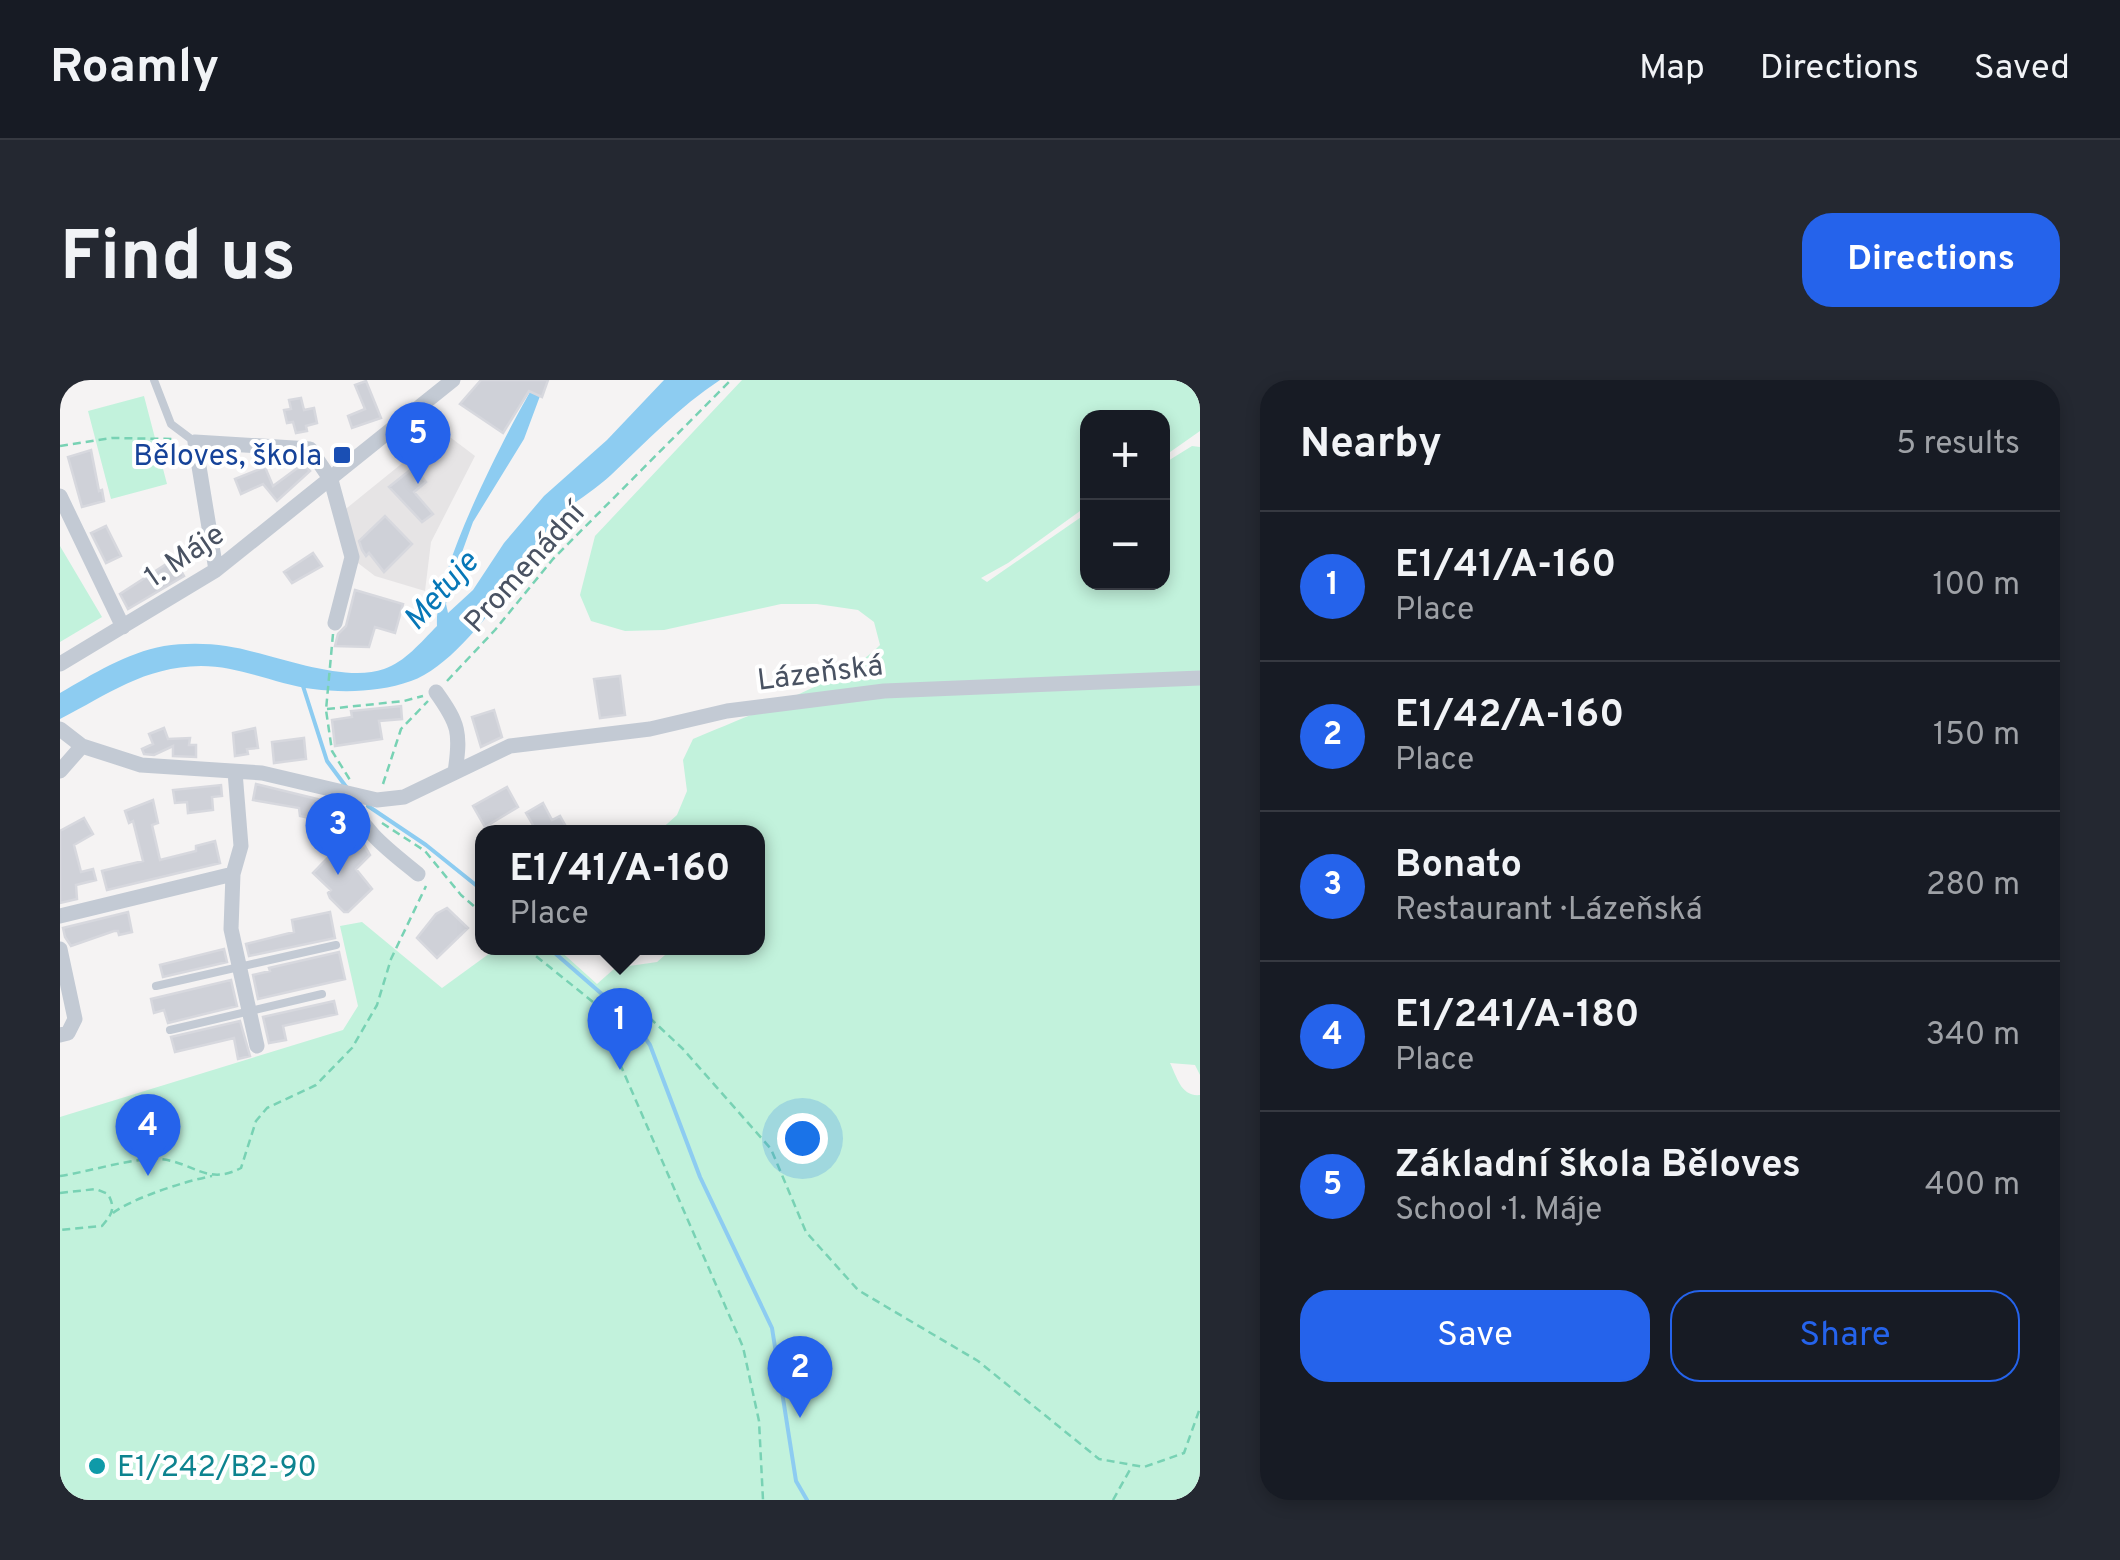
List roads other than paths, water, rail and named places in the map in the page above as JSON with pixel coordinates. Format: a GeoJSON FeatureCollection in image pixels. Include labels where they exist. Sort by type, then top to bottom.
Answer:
{"type":"FeatureCollection","features":[{"type":"Feature","properties":{"kind":"street","name":"1. Máje"},"geometry":{"type":"LineString","coordinates":[[60,664],[216,570],[453,380]]}},
{"type":"Feature","properties":{"kind":"street"},"geometry":{"type":"LineString","coordinates":[[216,570],[195,442],[310,450],[331,480],[352,557],[335,623]]}},
{"type":"Feature","properties":{"kind":"street"},"geometry":{"type":"LineString","coordinates":[[60,496],[123,627]]}},
{"type":"Feature","properties":{"kind":"street","name":"Lázeňská"},"geometry":{"type":"LineString","coordinates":[[362,798],[404,797],[498,750],[523,743],[650,729],[727,711],[864,693],[985,684],[1200,678]]}},
{"type":"Feature","properties":{"kind":"street"},"geometry":{"type":"LineString","coordinates":[[436,692],[460,737],[455,772]]}},
{"type":"Feature","properties":{"kind":"street"},"geometry":{"type":"LineString","coordinates":[[60,770],[70,737],[141,765],[262,773],[362,798],[355,814],[369,832],[423,877]]}},
{"type":"Feature","properties":{"kind":"street"},"geometry":{"type":"LineString","coordinates":[[235,772],[241,846],[232,874],[231,929],[257,1046]]}},
{"type":"Feature","properties":{"kind":"street"},"geometry":{"type":"LineString","coordinates":[[60,916],[232,874]]}},
{"type":"Feature","properties":{"kind":"street"},"geometry":{"type":"LineString","coordinates":[[60,949],[75,1019],[68,1033],[60,1035]]}},
{"type":"Feature","properties":{"kind":"lane"},"geometry":{"type":"LineString","coordinates":[[154,380],[172,424],[195,442]]}},
{"type":"Feature","properties":{"kind":"lane"},"geometry":{"type":"LineString","coordinates":[[156,986],[336,945]]}},
{"type":"Feature","properties":{"kind":"lane"},"geometry":{"type":"LineString","coordinates":[[170,1030],[322,994]]}},
{"type":"Feature","properties":{"kind":"water"},"geometry":{"type":"Polygon","coordinates":[[[664,380],[720,380],[557,518],[475,630],[427,673],[387,687],[337,691],[299,687],[230,669],[180,668],[127,684],[60,719],[60,693],[123,659],[164,646],[226,646],[348,673],[392,666],[437,626],[446,574],[458,542],[487,474],[530,392],[540,396],[524,439],[473,522],[449,588],[448,613],[473,590],[504,543],[544,496],[607,440],[664,380]]]}},
{"type":"Feature","properties":{"kind":"waterway"},"geometry":{"type":"LineString","coordinates":[[302,683],[327,761],[347,788]]}},
{"type":"Feature","properties":{"kind":"waterway"},"geometry":{"type":"LineString","coordinates":[[368,806],[475,884]]}},
{"type":"Feature","properties":{"kind":"waterway"},"geometry":{"type":"LineString","coordinates":[[557,955],[634,1022],[650,1045],[700,1177],[772,1328],[796,1481],[807,1500]]}},
{"type":"Feature","properties":{"kind":"place","name":"Běloves, škola"},"geometry":{"type":"Point","coordinates":[342,455]}},
{"type":"Feature","properties":{"kind":"place","name":"Základní škola Běloves"},"geometry":{"type":"Point","coordinates":[418,484]}},
{"type":"Feature","properties":{"kind":"place","name":"Bonato"},"geometry":{"type":"Point","coordinates":[338,875]}},
{"type":"Feature","properties":{"kind":"place","name":"E1/41/A-160"},"geometry":{"type":"Point","coordinates":[620,1070]}},
{"type":"Feature","properties":{"kind":"place","name":"E1/241/A-180"},"geometry":{"type":"Point","coordinates":[148,1176]}},
{"type":"Feature","properties":{"kind":"place","name":"E1/42/A-160"},"geometry":{"type":"Point","coordinates":[800,1418]}},
{"type":"Feature","properties":{"kind":"place","name":"E1/242/B2-90"},"geometry":{"type":"Point","coordinates":[97,1466]}},
{"type":"Feature","properties":{"kind":"water label","name":"Metuje"},"geometry":{"type":"Point","coordinates":[440,590]}}]}
